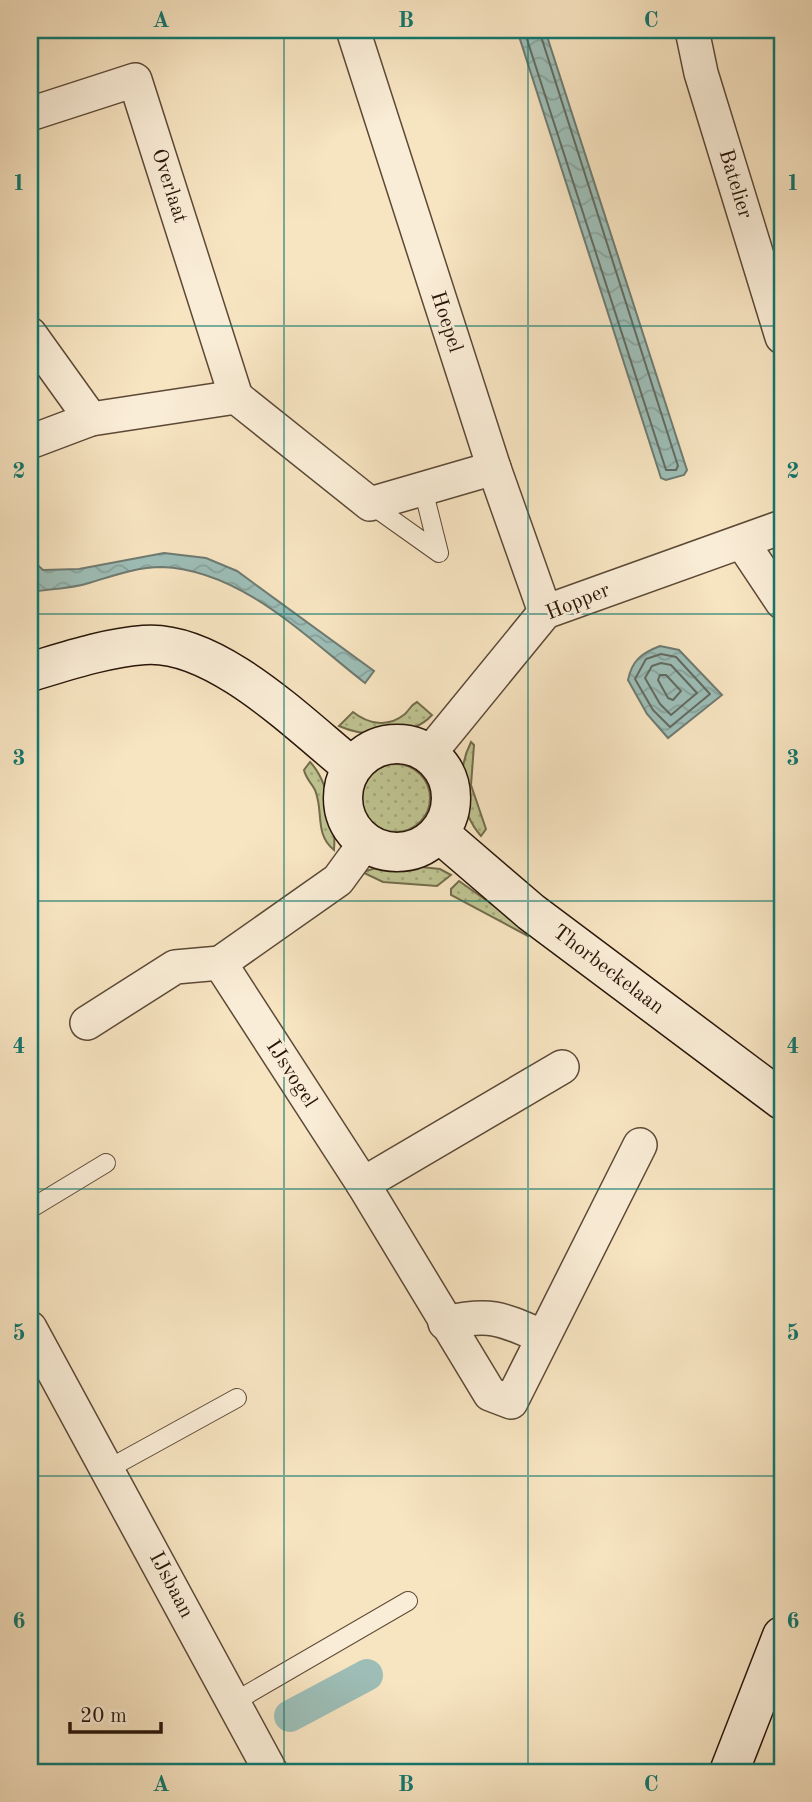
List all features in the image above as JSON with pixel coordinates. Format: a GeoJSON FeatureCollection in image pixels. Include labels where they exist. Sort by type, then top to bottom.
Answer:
{"type":"FeatureCollection","features":[{"type":"Feature","properties":{"kind":"street","name":"Hoepel"},"geometry":{"type":"LineString","coordinates":[[353,30],[494,468],[545,612]]}},
{"type":"Feature","properties":{"kind":"street","name":"Batelier"},"geometry":{"type":"LineString","coordinates":[[692,30],[701,73],[782,337]]}},
{"type":"Feature","properties":{"kind":"street","name":"Overlaat"},"geometry":{"type":"LineString","coordinates":[[30,114],[135,80],[236,397]]}},
{"type":"Feature","properties":{"kind":"street"},"geometry":{"type":"LineString","coordinates":[[30,334],[90,419]]}},
{"type":"Feature","properties":{"kind":"street"},"geometry":{"type":"LineString","coordinates":[[30,442],[90,419],[236,397],[370,504],[494,468]]}},
{"type":"Feature","properties":{"kind":"street","name":"Hopper"},"geometry":{"type":"LineString","coordinates":[[429,754],[545,612],[782,527]]}},
{"type":"Feature","properties":{"kind":"street"},"geometry":{"type":"LineString","coordinates":[[742,542],[782,602]]}},
{"type":"Feature","properties":{"kind":"street"},"geometry":{"type":"LineString","coordinates":[[30,673],[82,657],[146,645],[174,649],[208,659],[252,688],[352,767]]}},
{"type":"Feature","properties":{"kind":"street"},"geometry":{"type":"LineString","coordinates":[[388,744],[409,745],[429,754],[444,771],[451,791],[449,813],[439,832],[429,842],[404,852],[391,853],[365,843],[349,825],[342,802],[343,789],[352,767],[368,752],[388,744]]}},
{"type":"Feature","properties":{"kind":"street","name":"Thorbeckelaan"},"geometry":{"type":"LineString","coordinates":[[439,832],[531,912],[782,1100]]}},
{"type":"Feature","properties":{"kind":"street"},"geometry":{"type":"LineString","coordinates":[[87,1023],[175,967],[219,963],[338,880],[365,843]]}},
{"type":"Feature","properties":{"kind":"street","name":"IJsvogel"},"geometry":{"type":"LineString","coordinates":[[219,963],[363,1184],[490,1394],[511,1402],[541,1336],[640,1145]]}},
{"type":"Feature","properties":{"kind":"street"},"geometry":{"type":"LineString","coordinates":[[363,1184],[562,1067]]}},
{"type":"Feature","properties":{"kind":"street"},"geometry":{"type":"LineString","coordinates":[[445,1323],[475,1316],[501,1318],[541,1336]]}},
{"type":"Feature","properties":{"kind":"street","name":"IJsbaan"},"geometry":{"type":"LineString","coordinates":[[30,1328],[271,1772]]}},
{"type":"Feature","properties":{"kind":"street"},"geometry":{"type":"LineString","coordinates":[[729,1772],[782,1636]]}},
{"type":"Feature","properties":{"kind":"lane"},"geometry":{"type":"LineString","coordinates":[[370,504],[439,553],[424,489]]}},
{"type":"Feature","properties":{"kind":"lane"},"geometry":{"type":"LineString","coordinates":[[30,1209],[106,1163]]}},
{"type":"Feature","properties":{"kind":"lane"},"geometry":{"type":"LineString","coordinates":[[108,1469],[237,1398]]}},
{"type":"Feature","properties":{"kind":"lane"},"geometry":{"type":"LineString","coordinates":[[234,1702],[408,1601]]}},
{"type":"Feature","properties":{"kind":"green space"},"geometry":{"type":"Polygon","coordinates":[[[417,702],[432,715],[423,723],[400,732],[362,733],[339,726],[353,712],[372,722],[392,721],[405,714],[417,702]]]}},
{"type":"Feature","properties":{"kind":"green space"},"geometry":{"type":"Polygon","coordinates":[[[471,742],[474,745],[471,785],[486,829],[481,836],[468,815],[462,791],[463,766],[471,742]]]}},
{"type":"Feature","properties":{"kind":"green space"},"geometry":{"type":"Polygon","coordinates":[[[310,762],[322,780],[330,803],[334,850],[324,837],[318,798],[304,770],[310,762]]]}},
{"type":"Feature","properties":{"kind":"green space"},"geometry":{"type":"Polygon","coordinates":[[[396,764],[409,767],[420,774],[427,785],[430,798],[427,811],[420,822],[409,829],[396,832],[383,829],[372,822],[365,811],[362,798],[365,785],[372,774],[383,767],[396,764]]]}},
{"type":"Feature","properties":{"kind":"green space"},"geometry":{"type":"Polygon","coordinates":[[[380,867],[440,869],[451,875],[437,886],[383,882],[362,872],[380,867]]]}},
{"type":"Feature","properties":{"kind":"green space"},"geometry":{"type":"Polygon","coordinates":[[[459,881],[530,931],[528,936],[451,895],[451,889],[459,881]]]}},
{"type":"Feature","properties":{"kind":"water"},"geometry":{"type":"Polygon","coordinates":[[[517,30],[545,30],[687,470],[684,475],[666,480],[661,478],[517,30]]]}},
{"type":"Feature","properties":{"kind":"water"},"geometry":{"type":"Polygon","coordinates":[[[164,553],[206,558],[237,571],[374,671],[365,683],[271,609],[219,580],[191,571],[162,567],[143,569],[74,587],[30,592],[30,558],[43,570],[79,569],[164,553]]]}},
{"type":"Feature","properties":{"kind":"water"},"geometry":{"type":"Polygon","coordinates":[[[660,646],[679,650],[722,695],[668,738],[647,714],[628,680],[632,667],[639,658],[660,646]]]}},
{"type":"Feature","properties":{"kind":"waterway"},"geometry":{"type":"LineString","coordinates":[[290,1716],[367,1675]]}}]}
